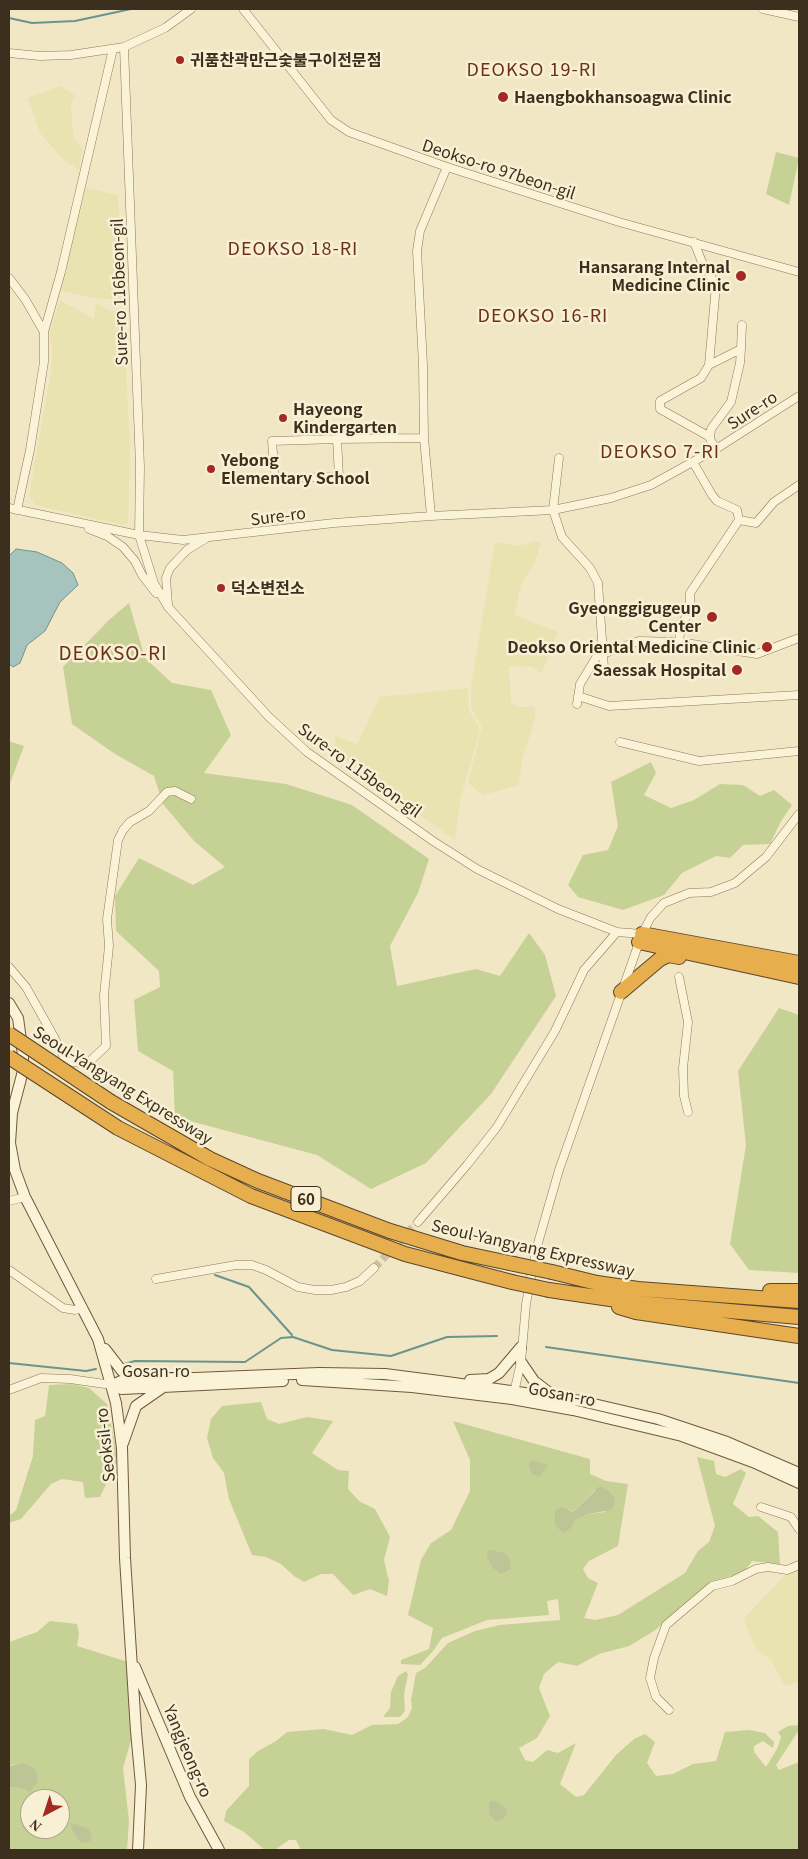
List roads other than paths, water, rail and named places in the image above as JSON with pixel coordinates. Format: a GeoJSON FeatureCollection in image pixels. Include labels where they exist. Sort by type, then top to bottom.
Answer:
{"type":"FeatureCollection","features":[{"type":"Feature","properties":{"kind":"highway"},"geometry":{"type":"LineString","coordinates":[[640,938],[704,958],[799,977]]}},
{"type":"Feature","properties":{"kind":"highway"},"geometry":{"type":"LineString","coordinates":[[640,938],[799,963]]}},
{"type":"Feature","properties":{"kind":"highway"},"geometry":{"type":"LineString","coordinates":[[621,992],[647,968],[668,955],[695,960],[704,958]]}},
{"type":"Feature","properties":{"kind":"highway","name":"Seoul-Yangyang Expressway"},"geometry":{"type":"LineString","coordinates":[[9,1034],[110,1102],[210,1160],[258,1181],[390,1231],[462,1253],[597,1283],[672,1292],[799,1301]]}},
{"type":"Feature","properties":{"kind":"highway","name":"Seoul-Yangyang Expressway"},"geometry":{"type":"LineString","coordinates":[[9,1057],[118,1128],[251,1196],[405,1254],[512,1282],[580,1296],[799,1317]]}},
{"type":"Feature","properties":{"kind":"highway"},"geometry":{"type":"LineString","coordinates":[[672,1292],[799,1291]]}},
{"type":"Feature","properties":{"kind":"highway"},"geometry":{"type":"LineString","coordinates":[[580,1296],[636,1312],[799,1336]]}},
{"type":"Feature","properties":{"kind":"street"},"geometry":{"type":"LineString","coordinates":[[9,53],[56,55],[124,47],[165,28],[191,9]]}},
{"type":"Feature","properties":{"kind":"street","name":"Deokso-ro 97beon-gil"},"geometry":{"type":"LineString","coordinates":[[243,9],[332,120],[348,132],[447,168],[620,222],[799,272]]}},
{"type":"Feature","properties":{"kind":"street"},"geometry":{"type":"LineString","coordinates":[[763,9],[799,17]]}},
{"type":"Feature","properties":{"kind":"street","name":"Sure-ro 116beon-gil"},"geometry":{"type":"LineString","coordinates":[[124,47],[140,467],[139,535]]}},
{"type":"Feature","properties":{"kind":"street"},"geometry":{"type":"LineString","coordinates":[[17,510],[30,450],[44,362],[44,332],[61,272],[113,49]]}},
{"type":"Feature","properties":{"kind":"street"},"geometry":{"type":"LineString","coordinates":[[431,516],[424,438],[423,364],[417,251],[420,231],[447,168]]}},
{"type":"Feature","properties":{"kind":"street"},"geometry":{"type":"LineString","coordinates":[[694,242],[702,262],[716,285],[709,365]]}},
{"type":"Feature","properties":{"kind":"street"},"geometry":{"type":"LineString","coordinates":[[9,278],[44,332]]}},
{"type":"Feature","properties":{"kind":"street"},"geometry":{"type":"LineString","coordinates":[[716,449],[710,437],[711,429],[731,402],[740,364],[742,325]]}},
{"type":"Feature","properties":{"kind":"street"},"geometry":{"type":"LineString","coordinates":[[710,437],[660,409],[660,401],[700,378],[709,365],[741,349]]}},
{"type":"Feature","properties":{"kind":"street","name":"Sure-ro"},"geometry":{"type":"LineString","coordinates":[[9,508],[139,535],[182,540],[207,539],[315,525],[431,516],[554,510],[611,498],[651,485],[716,449],[799,397]]}},
{"type":"Feature","properties":{"kind":"street"},"geometry":{"type":"LineString","coordinates":[[337,440],[339,477],[275,478],[272,441],[424,438]]}},
{"type":"Feature","properties":{"kind":"street"},"geometry":{"type":"LineString","coordinates":[[559,458],[554,510],[562,537],[590,568],[598,583],[604,668]]}},
{"type":"Feature","properties":{"kind":"street"},"geometry":{"type":"LineString","coordinates":[[679,642],[681,624],[690,612],[690,593],[739,520],[737,510],[717,501],[712,496],[693,462]]}},
{"type":"Feature","properties":{"kind":"street"},"geometry":{"type":"LineString","coordinates":[[739,520],[756,523],[774,502],[799,485]]}},
{"type":"Feature","properties":{"kind":"street"},"geometry":{"type":"LineString","coordinates":[[81,524],[107,536],[123,547],[135,560],[150,587],[167,605]]}},
{"type":"Feature","properties":{"kind":"street","name":"Sure-ro 115beon-gil"},"geometry":{"type":"LineString","coordinates":[[139,535],[154,583],[167,605],[269,717],[307,752],[433,841],[477,869],[542,902],[617,932],[640,938]]}},
{"type":"Feature","properties":{"kind":"street"},"geometry":{"type":"LineString","coordinates":[[167,605],[166,578],[170,568],[187,550],[207,539]]}},
{"type":"Feature","properties":{"kind":"street"},"geometry":{"type":"LineString","coordinates":[[799,638],[757,654],[679,642],[639,641],[597,656],[580,684],[577,700],[609,706],[799,695]]}},
{"type":"Feature","properties":{"kind":"street"},"geometry":{"type":"LineString","coordinates":[[620,742],[699,761],[799,751]]}},
{"type":"Feature","properties":{"kind":"street"},"geometry":{"type":"LineString","coordinates":[[23,1055],[29,1053],[48,1062],[66,1061],[87,1064],[106,1046],[104,995],[109,946],[107,919],[118,840],[122,830],[130,822],[149,811],[167,792],[174,791],[191,798]]}},
{"type":"Feature","properties":{"kind":"street"},"geometry":{"type":"LineString","coordinates":[[513,1395],[520,1362],[526,1304],[536,1250],[559,1170],[640,938],[651,917],[664,903],[689,893],[711,892],[735,883],[766,857],[799,814]]}},
{"type":"Feature","properties":{"kind":"street"},"geometry":{"type":"LineString","coordinates":[[418,1222],[467,1165],[496,1127],[555,1031],[584,970],[617,932]]}},
{"type":"Feature","properties":{"kind":"street"},"geometry":{"type":"LineString","coordinates":[[9,967],[26,988],[66,1061]]}},
{"type":"Feature","properties":{"kind":"street"},"geometry":{"type":"LineString","coordinates":[[678,977],[688,1022],[683,1068],[684,1096],[688,1112]]}},
{"type":"Feature","properties":{"kind":"street","name":"Seoksil-ro"},"geometry":{"type":"LineString","coordinates":[[9,1003],[18,1018],[23,1055],[23,1070],[12,1113],[10,1143],[15,1170],[25,1197],[98,1338],[112,1385],[122,1448],[126,1558],[141,1785],[138,1850]]}},
{"type":"Feature","properties":{"kind":"street"},"geometry":{"type":"LineString","coordinates":[[9,1201],[25,1197]]}},
{"type":"Feature","properties":{"kind":"street"},"geometry":{"type":"LineString","coordinates":[[156,1279],[236,1265],[252,1265],[266,1270],[298,1287],[331,1290],[346,1287],[360,1281],[374,1268]]}},
{"type":"Feature","properties":{"kind":"street"},"geometry":{"type":"LineString","coordinates":[[9,1270],[63,1308],[75,1310],[83,1308]]}},
{"type":"Feature","properties":{"kind":"street"},"geometry":{"type":"LineString","coordinates":[[98,1338],[122,1371],[146,1380]]}},
{"type":"Feature","properties":{"kind":"street"},"geometry":{"type":"LineString","coordinates":[[447,1382],[489,1379],[499,1373],[521,1347]]}},
{"type":"Feature","properties":{"kind":"street"},"geometry":{"type":"LineString","coordinates":[[520,1362],[534,1381],[556,1397]]}},
{"type":"Feature","properties":{"kind":"street","name":"Gosan-ro"},"geometry":{"type":"LineString","coordinates":[[112,1385],[121,1381],[319,1373],[385,1374],[447,1382],[513,1395],[682,1436],[754,1462],[799,1483]]}},
{"type":"Feature","properties":{"kind":"street"},"geometry":{"type":"LineString","coordinates":[[9,1390],[41,1378],[70,1378],[112,1385]]}},
{"type":"Feature","properties":{"kind":"street","name":"Gosan-ro"},"geometry":{"type":"LineString","coordinates":[[112,1385],[122,1389],[163,1388],[308,1380],[556,1397],[658,1420],[727,1442],[799,1473]]}},
{"type":"Feature","properties":{"kind":"street"},"geometry":{"type":"LineString","coordinates":[[122,1448],[136,1406],[163,1388]]}},
{"type":"Feature","properties":{"kind":"street"},"geometry":{"type":"LineString","coordinates":[[761,1507],[791,1517],[799,1529]]}},
{"type":"Feature","properties":{"kind":"street"},"geometry":{"type":"LineString","coordinates":[[669,1710],[656,1697],[650,1678],[654,1658],[666,1625],[712,1586],[732,1581],[756,1569],[768,1567],[787,1570],[799,1566]]}},
{"type":"Feature","properties":{"kind":"street","name":"Yangjeong-ro"},"geometry":{"type":"LineString","coordinates":[[133,1661],[190,1797],[220,1850]]}},
{"type":"Feature","properties":{"kind":"street"},"geometry":{"type":"LineString","coordinates":[[134,1697],[141,1692],[147,1691]]}},
{"type":"Feature","properties":{"kind":"water"},"geometry":{"type":"Polygon","coordinates":[[[16,549],[37,552],[62,563],[73,573],[78,585],[60,602],[45,631],[27,645],[20,663],[13,667],[9,664],[9,556],[16,549]]]}},
{"type":"Feature","properties":{"kind":"waterway"},"geometry":{"type":"LineString","coordinates":[[9,18],[32,23],[75,21],[131,9]]}},
{"type":"Feature","properties":{"kind":"waterway"},"geometry":{"type":"LineString","coordinates":[[215,1275],[249,1287],[292,1335]]}},
{"type":"Feature","properties":{"kind":"waterway"},"geometry":{"type":"LineString","coordinates":[[124,1364],[135,1361],[245,1362],[281,1338],[293,1337],[332,1350],[391,1356],[447,1337],[497,1336]]}},
{"type":"Feature","properties":{"kind":"waterway"},"geometry":{"type":"LineString","coordinates":[[546,1347],[799,1383]]}},
{"type":"Feature","properties":{"kind":"waterway"},"geometry":{"type":"LineString","coordinates":[[9,1363],[86,1371],[96,1369]]}},
{"type":"Feature","properties":{"kind":"tunnel"},"geometry":{"type":"LineString","coordinates":[[374,1268],[418,1222]]}},
{"type":"Feature","properties":{"kind":"place","name":"귀품찬곽만근숯불구이전문점"},"geometry":{"type":"Point","coordinates":[180,60]}},
{"type":"Feature","properties":{"kind":"place","name":"Haengbokhansoagwa Clinic"},"geometry":{"type":"Point","coordinates":[503,97]}},
{"type":"Feature","properties":{"kind":"place","name":"Hansarang Internal Medicine Clinic"},"geometry":{"type":"Point","coordinates":[741,276]}},
{"type":"Feature","properties":{"kind":"place","name":"Hayeong Kindergarten"},"geometry":{"type":"Point","coordinates":[283,418]}},
{"type":"Feature","properties":{"kind":"place","name":"Yebong Elementary School"},"geometry":{"type":"Point","coordinates":[211,469]}},
{"type":"Feature","properties":{"kind":"place","name":"덕소변전소"},"geometry":{"type":"Point","coordinates":[221,588]}},
{"type":"Feature","properties":{"kind":"place","name":"Gyeonggigugeup Center"},"geometry":{"type":"Point","coordinates":[712,617]}},
{"type":"Feature","properties":{"kind":"place","name":"Deokso Oriental Medicine Clinic"},"geometry":{"type":"Point","coordinates":[767,647]}},
{"type":"Feature","properties":{"kind":"place","name":"Saessak Hospital"},"geometry":{"type":"Point","coordinates":[737,670]}},
{"type":"Feature","properties":{"kind":"district","name":"DEOKSO 19-RI"},"geometry":{"type":"Point","coordinates":[532,69]}},
{"type":"Feature","properties":{"kind":"district","name":"DEOKSO 18-RI"},"geometry":{"type":"Point","coordinates":[293,248]}},
{"type":"Feature","properties":{"kind":"district","name":"DEOKSO 16-RI"},"geometry":{"type":"Point","coordinates":[543,315]}},
{"type":"Feature","properties":{"kind":"district","name":"DEOKSO 7-RI"},"geometry":{"type":"Point","coordinates":[660,451]}},
{"type":"Feature","properties":{"kind":"district","name":"DEOKSO-RI"},"geometry":{"type":"Point","coordinates":[113,653]}}]}
